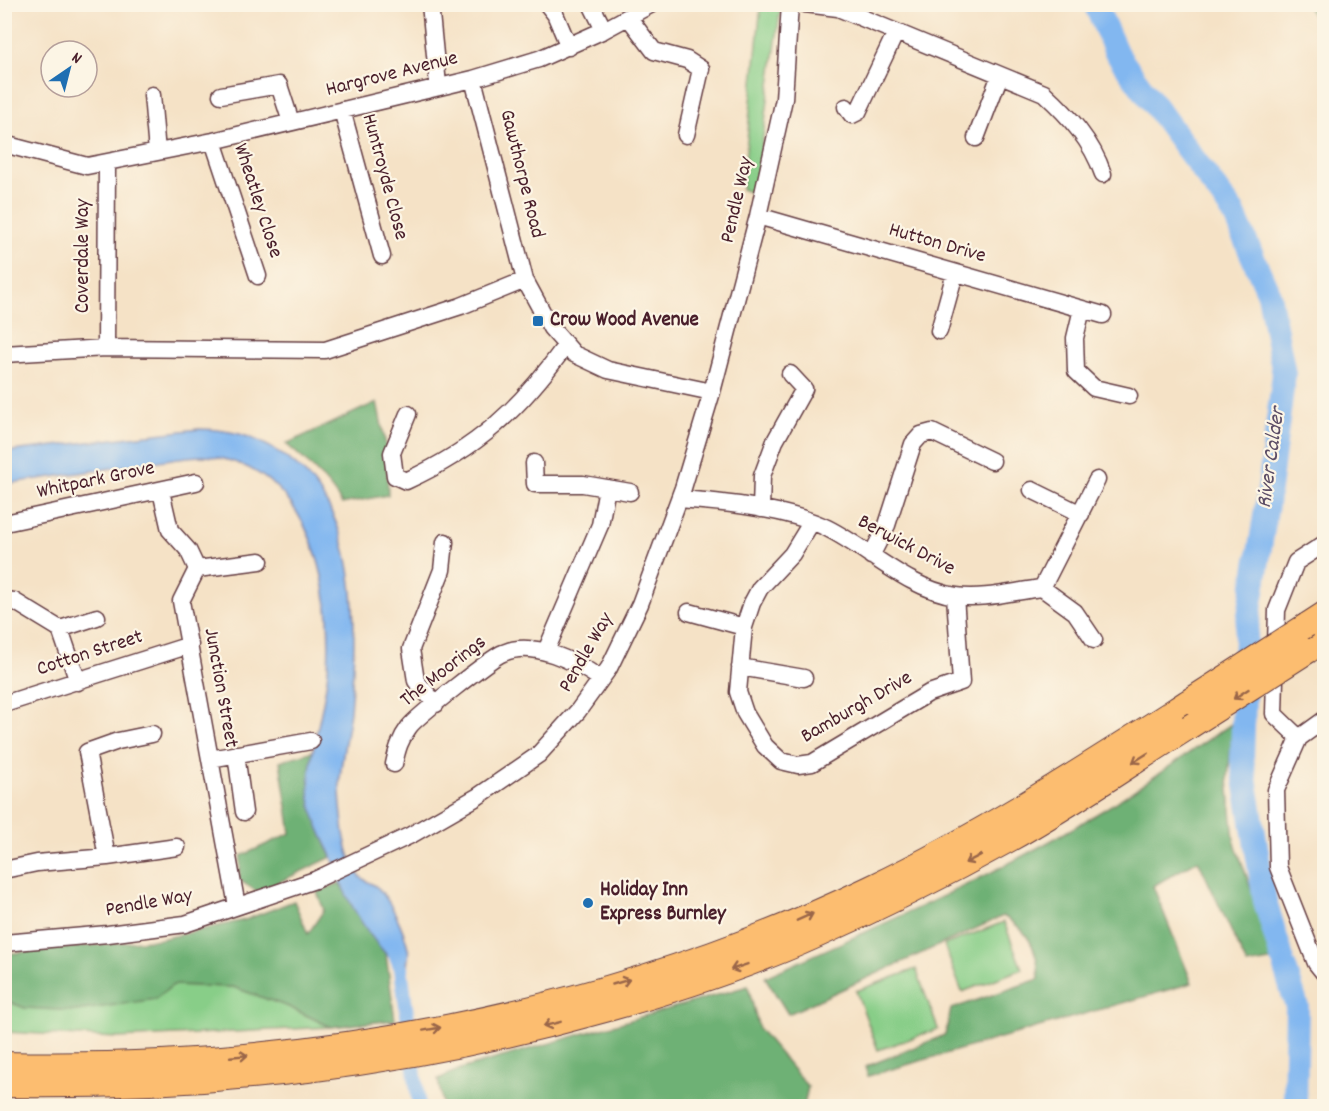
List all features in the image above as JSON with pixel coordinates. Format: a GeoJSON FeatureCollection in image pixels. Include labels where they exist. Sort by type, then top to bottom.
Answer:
{"type":"FeatureCollection","features":[{"type":"Feature","properties":{"kind":"highway"},"geometry":{"type":"LineString","coordinates":[[4,1064],[84,1065],[181,1061],[344,1045],[456,1025],[560,1000],[748,942],[873,887],[997,822],[1189,701],[1316,633]]}},
{"type":"Feature","properties":{"kind":"highway"},"geometry":{"type":"LineString","coordinates":[[4,1085],[147,1085],[232,1079],[347,1066],[455,1047],[659,994],[757,960],[874,909],[1008,840],[1189,727],[1316,633]]}},
{"type":"Feature","properties":{"kind":"highway"},"geometry":{"type":"LineString","coordinates":[[4,1049],[129,1052],[181,1061]]}},
{"type":"Feature","properties":{"kind":"highway"},"geometry":{"type":"LineString","coordinates":[[4,1097],[125,1096],[191,1090],[232,1079]]}},
{"type":"Feature","properties":{"kind":"street"},"geometry":{"type":"LineString","coordinates":[[430,4],[438,85]]}},
{"type":"Feature","properties":{"kind":"street"},"geometry":{"type":"LineString","coordinates":[[547,4],[555,14],[569,47]]}},
{"type":"Feature","properties":{"kind":"street"},"geometry":{"type":"LineString","coordinates":[[591,4],[604,30]]}},
{"type":"Feature","properties":{"kind":"street","name":"Hargrove Avenue"},"geometry":{"type":"LineString","coordinates":[[4,144],[87,166],[213,141],[438,85],[473,79],[569,47],[629,18],[652,4]]}},
{"type":"Feature","properties":{"kind":"street","name":"Pendle Way"},"geometry":{"type":"LineString","coordinates":[[4,942],[108,934],[185,924],[315,880],[411,836],[477,797],[538,755],[578,711],[601,679],[640,604],[679,499],[712,392],[758,216],[784,99],[790,4]]}},
{"type":"Feature","properties":{"kind":"street"},"geometry":{"type":"LineString","coordinates":[[805,4],[838,8],[1044,93],[1066,112],[1096,154],[1103,174]]}},
{"type":"Feature","properties":{"kind":"street"},"geometry":{"type":"LineString","coordinates":[[629,18],[654,51],[687,60],[701,69],[686,135]]}},
{"type":"Feature","properties":{"kind":"street"},"geometry":{"type":"LineString","coordinates":[[846,107],[852,115],[858,112],[896,32]]}},
{"type":"Feature","properties":{"kind":"street"},"geometry":{"type":"LineString","coordinates":[[976,138],[1000,75]]}},
{"type":"Feature","properties":{"kind":"street","name":"Gawthorpe Road"},"geometry":{"type":"LineString","coordinates":[[473,79],[525,280],[551,328],[574,354],[608,370],[712,392]]}},
{"type":"Feature","properties":{"kind":"street"},"geometry":{"type":"LineString","coordinates":[[221,95],[279,85],[291,122]]}},
{"type":"Feature","properties":{"kind":"street"},"geometry":{"type":"LineString","coordinates":[[152,95],[158,152]]}},
{"type":"Feature","properties":{"kind":"street","name":"Huntroyde Close"},"geometry":{"type":"LineString","coordinates":[[342,110],[382,256]]}},
{"type":"Feature","properties":{"kind":"street","name":"Wheatley Close"},"geometry":{"type":"LineString","coordinates":[[213,141],[258,276]]}},
{"type":"Feature","properties":{"kind":"street","name":"Coverdale Way"},"geometry":{"type":"LineString","coordinates":[[106,348],[107,163]]}},
{"type":"Feature","properties":{"kind":"street","name":"Hutton Drive"},"geometry":{"type":"LineString","coordinates":[[758,216],[1103,315]]}},
{"type":"Feature","properties":{"kind":"street"},"geometry":{"type":"LineString","coordinates":[[939,331],[956,273]]}},
{"type":"Feature","properties":{"kind":"street"},"geometry":{"type":"LineString","coordinates":[[4,354],[106,348],[325,350],[451,310],[525,280]]}},
{"type":"Feature","properties":{"kind":"street"},"geometry":{"type":"LineString","coordinates":[[1082,309],[1075,338],[1076,371],[1095,388],[1129,396]]}},
{"type":"Feature","properties":{"kind":"street"},"geometry":{"type":"LineString","coordinates":[[408,414],[392,453],[394,476],[406,481],[443,464],[505,419],[537,385],[566,345]]}},
{"type":"Feature","properties":{"kind":"street"},"geometry":{"type":"LineString","coordinates":[[761,509],[762,476],[775,441],[804,389],[790,374]]}},
{"type":"Feature","properties":{"kind":"street"},"geometry":{"type":"LineString","coordinates":[[871,556],[887,525],[914,444],[921,435],[932,432],[992,461]]}},
{"type":"Feature","properties":{"kind":"street"},"geometry":{"type":"LineString","coordinates":[[534,463],[528,485],[566,483],[630,492]]}},
{"type":"Feature","properties":{"kind":"street"},"geometry":{"type":"LineString","coordinates":[[1094,640],[1075,612],[1042,588],[1097,480]]}},
{"type":"Feature","properties":{"kind":"street","name":"Whitpark Grove"},"geometry":{"type":"LineString","coordinates":[[5,523],[196,482]]}},
{"type":"Feature","properties":{"kind":"street"},"geometry":{"type":"LineString","coordinates":[[546,651],[600,525],[607,488]]}},
{"type":"Feature","properties":{"kind":"street"},"geometry":{"type":"LineString","coordinates":[[1032,490],[1081,514]]}},
{"type":"Feature","properties":{"kind":"street"},"geometry":{"type":"LineString","coordinates":[[161,491],[170,530],[188,550],[198,569],[260,561]]}},
{"type":"Feature","properties":{"kind":"street","name":"Berwick Drive"},"geometry":{"type":"LineString","coordinates":[[679,499],[761,509],[826,527],[916,581],[955,596],[976,597],[1042,588]]}},
{"type":"Feature","properties":{"kind":"street","name":"Bamburgh Drive"},"geometry":{"type":"LineString","coordinates":[[811,523],[792,554],[760,588],[744,627],[738,692],[745,713],[765,746],[781,761],[798,765],[812,763],[929,693],[961,682],[955,596]]}},
{"type":"Feature","properties":{"kind":"street"},"geometry":{"type":"LineString","coordinates":[[436,704],[416,681],[411,649],[442,570],[445,542]]}},
{"type":"Feature","properties":{"kind":"street"},"geometry":{"type":"LineString","coordinates":[[1299,738],[1274,714],[1277,610],[1296,562],[1324,544]]}},
{"type":"Feature","properties":{"kind":"street","name":"Junction Street"},"geometry":{"type":"LineString","coordinates":[[198,569],[181,601],[237,906]]}},
{"type":"Feature","properties":{"kind":"street"},"geometry":{"type":"LineString","coordinates":[[4,600],[14,601],[60,629],[78,682]]}},
{"type":"Feature","properties":{"kind":"street"},"geometry":{"type":"LineString","coordinates":[[689,612],[744,627]]}},
{"type":"Feature","properties":{"kind":"street"},"geometry":{"type":"LineString","coordinates":[[60,629],[97,617]]}},
{"type":"Feature","properties":{"kind":"street","name":"Cotton Street"},"geometry":{"type":"LineString","coordinates":[[4,704],[190,645]]}},
{"type":"Feature","properties":{"kind":"street","name":"The Moorings"},"geometry":{"type":"LineString","coordinates":[[394,764],[399,742],[411,724],[503,652],[546,651],[579,664],[601,679]]}},
{"type":"Feature","properties":{"kind":"street"},"geometry":{"type":"LineString","coordinates":[[741,667],[804,678]]}},
{"type":"Feature","properties":{"kind":"street"},"geometry":{"type":"LineString","coordinates":[[1324,720],[1299,738],[1276,790],[1278,867],[1316,963],[1324,973]]}},
{"type":"Feature","properties":{"kind":"street"},"geometry":{"type":"LineString","coordinates":[[107,857],[87,752],[118,741],[152,734]]}},
{"type":"Feature","properties":{"kind":"street"},"geometry":{"type":"LineString","coordinates":[[210,759],[311,741]]}},
{"type":"Feature","properties":{"kind":"street"},"geometry":{"type":"LineString","coordinates":[[236,754],[244,812]]}},
{"type":"Feature","properties":{"kind":"street"},"geometry":{"type":"LineString","coordinates":[[4,870],[37,863],[107,857],[177,846]]}},
{"type":"Feature","properties":{"kind":"green space"},"geometry":{"type":"Polygon","coordinates":[[[761,5],[781,5],[755,195],[742,189],[761,5]]]}},
{"type":"Feature","properties":{"kind":"green space"},"geometry":{"type":"Polygon","coordinates":[[[1306,5],[1324,5],[1324,32],[1306,5]]]}},
{"type":"Feature","properties":{"kind":"green space"},"geometry":{"type":"Polygon","coordinates":[[[377,402],[386,446],[388,495],[342,504],[317,472],[286,444],[377,402]]]}},
{"type":"Feature","properties":{"kind":"green space"},"geometry":{"type":"Polygon","coordinates":[[[1233,723],[1228,779],[1234,840],[1276,960],[1247,965],[1198,860],[1153,886],[1192,983],[868,1076],[865,1067],[945,1035],[951,1009],[1039,979],[1037,959],[1026,934],[1003,916],[788,1014],[765,977],[936,900],[1060,836],[1151,779],[1233,723]]]}},
{"type":"Feature","properties":{"kind":"green space"},"geometry":{"type":"Polygon","coordinates":[[[314,751],[311,782],[312,806],[319,829],[332,857],[258,892],[239,880],[241,856],[291,833],[280,761],[314,751]]]}},
{"type":"Feature","properties":{"kind":"green space"},"geometry":{"type":"Polygon","coordinates":[[[340,883],[386,955],[395,1020],[331,1027],[289,1007],[233,987],[173,985],[155,999],[76,1011],[25,1008],[5,1000],[4,954],[161,939],[245,920],[294,901],[308,934],[324,910],[317,892],[340,883]]]}},
{"type":"Feature","properties":{"kind":"green space"},"geometry":{"type":"Polygon","coordinates":[[[1004,922],[1022,969],[962,992],[944,945],[1004,922]]]}},
{"type":"Feature","properties":{"kind":"green space"},"geometry":{"type":"Polygon","coordinates":[[[916,969],[938,1029],[878,1050],[856,991],[916,969]]]}},
{"type":"Feature","properties":{"kind":"green space"},"geometry":{"type":"Polygon","coordinates":[[[173,985],[233,987],[289,1007],[331,1027],[118,1038],[5,1032],[4,1000],[25,1008],[155,999],[173,985]]]}},
{"type":"Feature","properties":{"kind":"green space"},"geometry":{"type":"Polygon","coordinates":[[[748,986],[759,1029],[808,1087],[804,1106],[443,1106],[438,1079],[461,1069],[748,986]]]}},
{"type":"Feature","properties":{"kind":"water"},"geometry":{"type":"Polygon","coordinates":[[[199,429],[237,433],[259,441],[280,453],[314,484],[332,512],[343,543],[350,577],[353,611],[354,646],[350,711],[340,778],[344,833],[349,855],[356,871],[363,879],[378,888],[388,900],[396,916],[409,950],[407,966],[401,968],[392,960],[359,918],[339,881],[331,854],[311,806],[310,775],[328,669],[329,637],[326,604],[321,572],[311,541],[297,512],[277,488],[252,470],[220,458],[204,456],[5,484],[4,452],[199,429]]]}},
{"type":"Feature","properties":{"kind":"waterway","name":"River Calder"},"geometry":{"type":"LineString","coordinates":[[1095,4],[1117,54],[1233,212],[1269,294],[1284,374],[1267,504],[1246,634],[1242,760],[1265,901],[1282,958]]}},
{"type":"Feature","properties":{"kind":"waterway"},"geometry":{"type":"LineString","coordinates":[[394,952],[401,968],[419,1106]]}},
{"type":"Feature","properties":{"kind":"waterway","name":"River Calder"},"geometry":{"type":"LineString","coordinates":[[1285,968],[1297,1007],[1295,1106]]}},
{"type":"Feature","properties":{"kind":"place","name":"Crow Wood Avenue"},"geometry":{"type":"Point","coordinates":[538,321]}},
{"type":"Feature","properties":{"kind":"place","name":"Holiday Inn Express Burnley"},"geometry":{"type":"Point","coordinates":[588,903]}}]}
